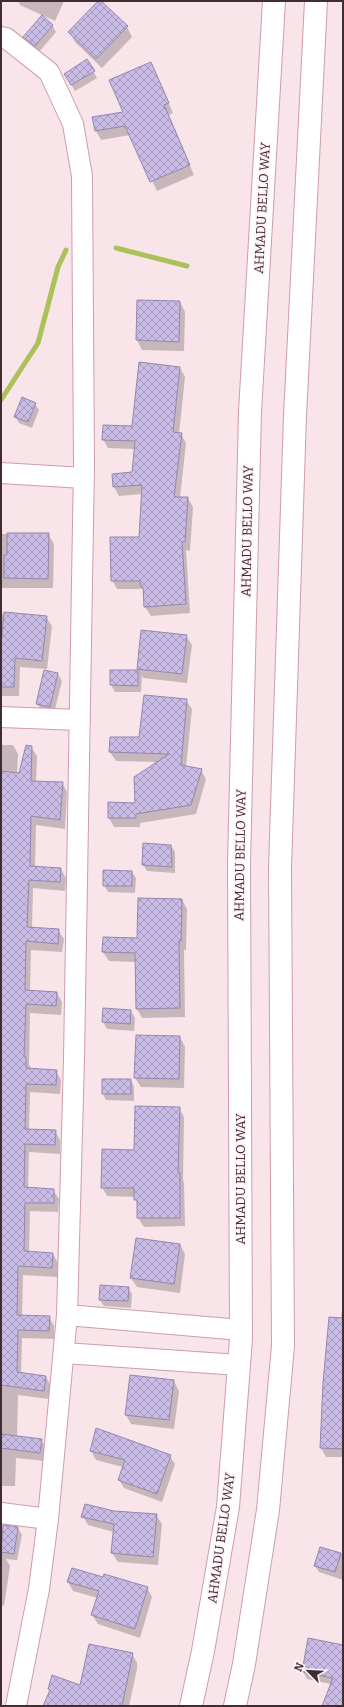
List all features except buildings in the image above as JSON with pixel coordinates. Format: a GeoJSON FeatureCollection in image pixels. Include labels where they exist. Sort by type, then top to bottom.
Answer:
{"type":"FeatureCollection","features":[{"type":"Feature","properties":{"kind":"main road","name":"AHMADU BELLO WAY"},"geometry":{"type":"LineString","coordinates":[[191,1706],[204,1650],[228,1507],[241,1330],[239,863],[250,412],[274,1]]}},
{"type":"Feature","properties":{"kind":"main road"},"geometry":{"type":"LineString","coordinates":[[235,1706],[244,1664],[268,1510],[282,1346],[280,868],[295,416],[316,1]]}},
{"type":"Feature","properties":{"kind":"street"},"geometry":{"type":"LineString","coordinates":[[1,37],[6,38],[49,72],[74,124],[82,176],[84,478],[67,1315],[48,1519],[39,1589],[16,1706]]}},
{"type":"Feature","properties":{"kind":"street"},"geometry":{"type":"LineString","coordinates":[[1,473],[84,478]]}},
{"type":"Feature","properties":{"kind":"street"},"geometry":{"type":"LineString","coordinates":[[1,717],[80,720]]}},
{"type":"Feature","properties":{"kind":"street"},"geometry":{"type":"LineString","coordinates":[[67,1315],[241,1330]]}},
{"type":"Feature","properties":{"kind":"street"},"geometry":{"type":"LineString","coordinates":[[64,1353],[239,1365]]}},
{"type":"Feature","properties":{"kind":"street"},"geometry":{"type":"LineString","coordinates":[[1,1513],[48,1519]]}},
{"type":"Feature","properties":{"kind":"waterway"},"geometry":{"type":"LineString","coordinates":[[116,248],[187,266]]}},
{"type":"Feature","properties":{"kind":"waterway"},"geometry":{"type":"LineString","coordinates":[[1,400],[38,343],[58,267],[66,250]]}}]}
